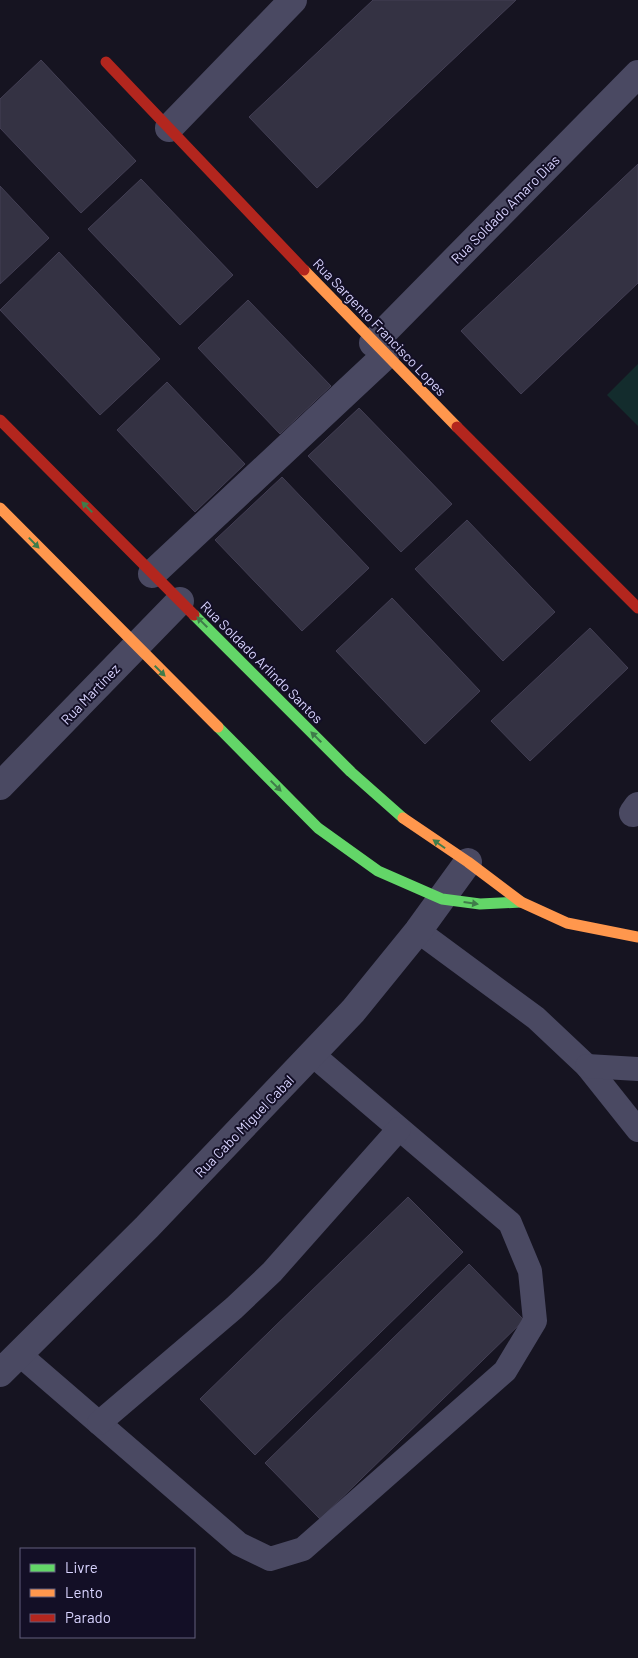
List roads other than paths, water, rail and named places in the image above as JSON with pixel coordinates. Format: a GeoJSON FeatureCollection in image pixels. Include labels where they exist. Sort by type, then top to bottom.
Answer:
{"type":"FeatureCollection","features":[{"type":"Feature","properties":{"kind":"main road","name":"Rua Sargento Francisco Lopes"},"geometry":{"type":"LineString","coordinates":[[106,62],[379,350],[638,608]]}},
{"type":"Feature","properties":{"kind":"main road","name":"Rua Soldado Arlindo Santos"},"geometry":{"type":"LineString","coordinates":[[0,420],[152,574],[364,784],[399,816],[468,862],[521,902],[567,923],[638,937]]}},
{"type":"Feature","properties":{"kind":"main road","name":"Rua Soldado Arlindo Santos"},"geometry":{"type":"LineString","coordinates":[[0,508],[136,647],[318,828],[378,871],[442,899],[480,904],[521,902]]}},
{"type":"Feature","properties":{"kind":"street"},"geometry":{"type":"LineString","coordinates":[[169,128],[293,0]]}},
{"type":"Feature","properties":{"kind":"street","name":"Rua Soldado Amaro Dias"},"geometry":{"type":"LineString","coordinates":[[152,574],[379,350],[638,74]]}},
{"type":"Feature","properties":{"kind":"street","name":"Rua Martínez"},"geometry":{"type":"LineString","coordinates":[[0,786],[180,601]]}},
{"type":"Feature","properties":{"kind":"street","name":"Rua Cabo Miguel Cabal"},"geometry":{"type":"LineString","coordinates":[[0,1373],[147,1227],[313,1055],[353,1011],[418,931],[468,862]]}},
{"type":"Feature","properties":{"kind":"lane"},"geometry":{"type":"LineString","coordinates":[[418,931],[536,1018],[587,1066],[638,1130]]}},
{"type":"Feature","properties":{"kind":"lane"},"geometry":{"type":"LineString","coordinates":[[20,1354],[238,1544],[270,1559],[303,1549],[505,1370],[535,1321],[530,1271],[510,1223],[313,1055]]}},
{"type":"Feature","properties":{"kind":"lane"},"geometry":{"type":"LineString","coordinates":[[587,1066],[638,1070]]}},
{"type":"Feature","properties":{"kind":"lane"},"geometry":{"type":"LineString","coordinates":[[99,1423],[234,1308],[272,1272],[399,1128]]}}]}
